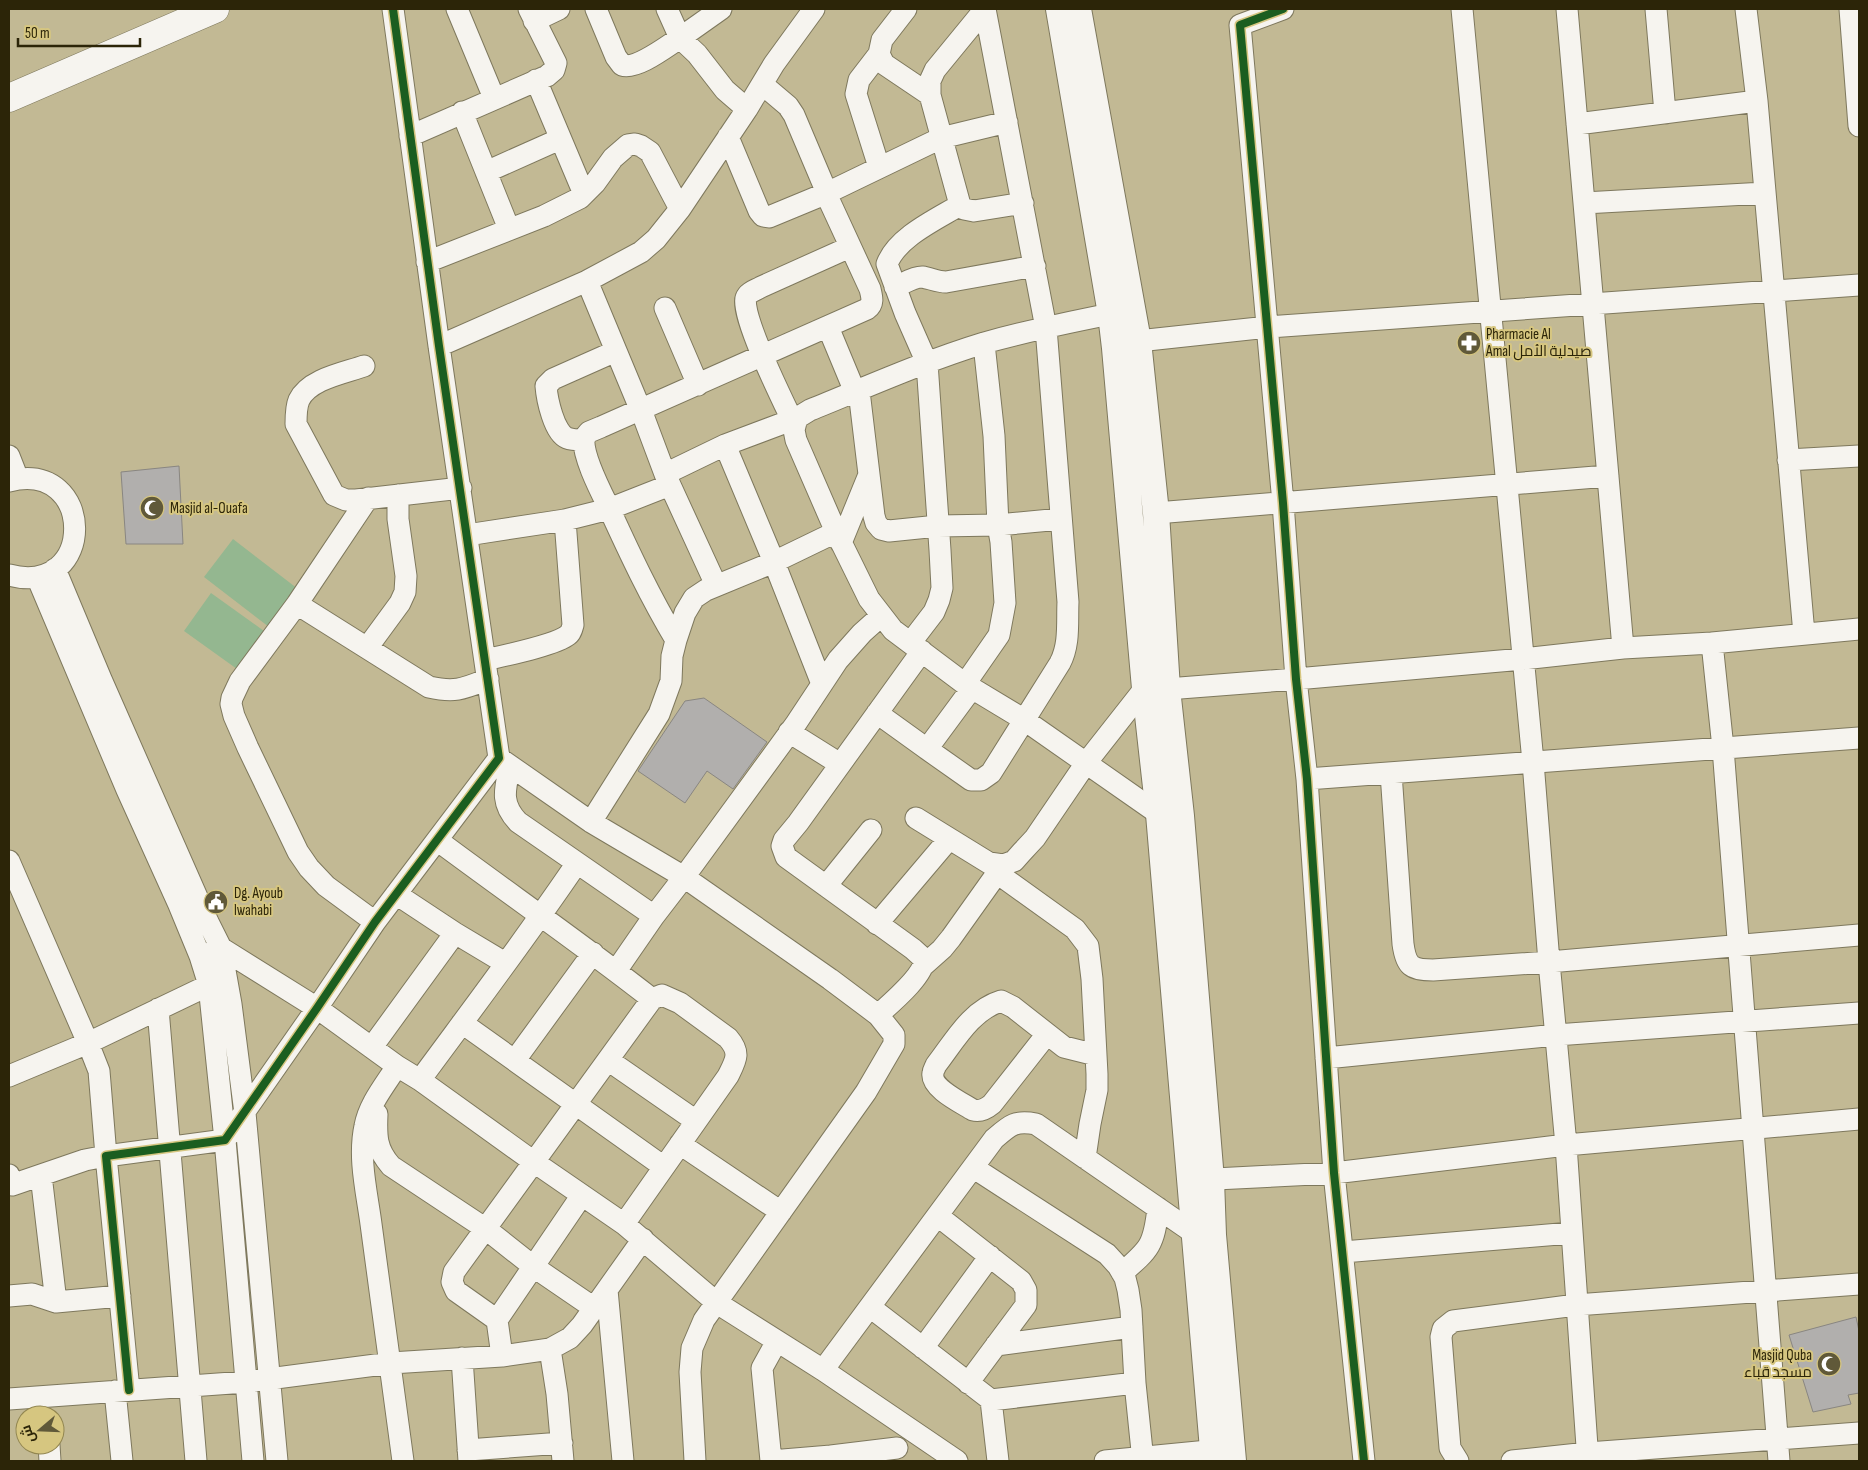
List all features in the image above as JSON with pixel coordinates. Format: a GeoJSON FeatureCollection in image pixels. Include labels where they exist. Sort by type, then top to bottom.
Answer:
{"type":"FeatureCollection","features":[{"type":"Feature","properties":{"kind":"highway"},"geometry":{"type":"LineString","coordinates":[[9,78],[170,9]]}},
{"type":"Feature","properties":{"kind":"highway"},"geometry":{"type":"LineString","coordinates":[[9,98],[215,9]]}},
{"type":"Feature","properties":{"kind":"main road"},"geometry":{"type":"LineString","coordinates":[[1059,9],[1122,311]]}},
{"type":"Feature","properties":{"kind":"main road"},"geometry":{"type":"LineString","coordinates":[[1078,9],[1127,344],[1156,513],[1156,688]]}},
{"type":"Feature","properties":{"kind":"main road"},"geometry":{"type":"LineString","coordinates":[[1127,344],[1156,688],[1170,815],[1203,1234],[1223,1455]]}},
{"type":"Feature","properties":{"kind":"street"},"geometry":{"type":"LineString","coordinates":[[394,9],[439,346],[486,670],[504,762],[505,798],[511,814],[518,822],[654,916]]}},
{"type":"Feature","properties":{"kind":"street"},"geometry":{"type":"LineString","coordinates":[[457,9],[494,98]]}},
{"type":"Feature","properties":{"kind":"street"},"geometry":{"type":"LineString","coordinates":[[410,136],[550,74],[556,64],[532,15],[559,9]]}},
{"type":"Feature","properties":{"kind":"street"},"geometry":{"type":"LineString","coordinates":[[596,9],[616,57],[622,65],[631,66],[680,38],[721,9]]}},
{"type":"Feature","properties":{"kind":"street"},"geometry":{"type":"LineString","coordinates":[[667,9],[680,38],[697,54],[725,90],[747,109]]}},
{"type":"Feature","properties":{"kind":"street"},"geometry":{"type":"LineString","coordinates":[[439,346],[586,281],[640,252],[656,239],[680,209],[747,109],[774,64],[814,9]]}},
{"type":"Feature","properties":{"kind":"street"},"geometry":{"type":"LineString","coordinates":[[879,167],[856,94],[859,80],[879,54],[882,40],[906,9]]}},
{"type":"Feature","properties":{"kind":"street"},"geometry":{"type":"LineString","coordinates":[[985,9],[935,70],[930,81],[930,95],[960,205],[964,209],[974,211],[1022,202]]}},
{"type":"Feature","properties":{"kind":"street"},"geometry":{"type":"LineString","coordinates":[[877,713],[967,778],[980,780],[991,773],[1023,719],[1060,663],[1067,643],[1068,602],[1046,328],[985,9]]}},
{"type":"Feature","properties":{"kind":"street"},"geometry":{"type":"LineString","coordinates":[[1283,9],[1240,17],[1283,503],[1296,679],[1307,779],[1334,1173],[1364,1461]]}},
{"type":"Feature","properties":{"kind":"street"},"geometry":{"type":"LineString","coordinates":[[1462,9],[1533,762],[1566,1146],[1588,1457]]}},
{"type":"Feature","properties":{"kind":"street"},"geometry":{"type":"LineString","coordinates":[[1567,9],[1623,648]]}},
{"type":"Feature","properties":{"kind":"street"},"geometry":{"type":"LineString","coordinates":[[1656,9],[1666,113]]}},
{"type":"Feature","properties":{"kind":"street"},"geometry":{"type":"LineString","coordinates":[[1746,9],[1757,101],[1804,634]]}},
{"type":"Feature","properties":{"kind":"street"},"geometry":{"type":"LineString","coordinates":[[1850,9],[1859,126]]}},
{"type":"Feature","properties":{"kind":"street"},"geometry":{"type":"LineString","coordinates":[[879,54],[884,64],[930,95]]}},
{"type":"Feature","properties":{"kind":"street"},"geometry":{"type":"LineString","coordinates":[[536,80],[584,194]]}},
{"type":"Feature","properties":{"kind":"street"},"geometry":{"type":"LineString","coordinates":[[583,440],[589,432],[828,327],[867,309],[872,304],[870,290],[791,110],[762,84]]}},
{"type":"Feature","properties":{"kind":"street"},"geometry":{"type":"LineString","coordinates":[[1577,124],[1757,101]]}},
{"type":"Feature","properties":{"kind":"street"},"geometry":{"type":"LineString","coordinates":[[462,112],[509,229]]}},
{"type":"Feature","properties":{"kind":"street"},"geometry":{"type":"LineString","coordinates":[[728,136],[759,211],[763,216],[774,216],[827,193],[941,138],[1007,122]]}},
{"type":"Feature","properties":{"kind":"street"},"geometry":{"type":"LineString","coordinates":[[486,172],[560,139]]}},
{"type":"Feature","properties":{"kind":"street"},"geometry":{"type":"LineString","coordinates":[[428,262],[544,216],[580,198],[595,184],[613,158],[628,145],[635,144],[650,152],[680,209]]}},
{"type":"Feature","properties":{"kind":"street"},"geometry":{"type":"LineString","coordinates":[[1584,203],[1765,192]]}},
{"type":"Feature","properties":{"kind":"street"},"geometry":{"type":"LineString","coordinates":[[924,965],[924,959],[913,948],[786,857],[782,846],[877,713],[917,646],[939,600],[942,588],[927,363],[887,264],[889,257],[917,231],[960,205]]}},
{"type":"Feature","properties":{"kind":"street"},"geometry":{"type":"LineString","coordinates":[[850,247],[761,287],[748,295],[745,302],[746,310],[763,356],[794,419],[796,440],[856,576],[881,616],[893,630],[917,646],[968,686],[1023,719],[1086,764],[1170,815]]}},
{"type":"Feature","properties":{"kind":"street"},"geometry":{"type":"LineString","coordinates":[[895,287],[916,278],[923,277],[937,282],[946,282],[1035,266]]}},
{"type":"Feature","properties":{"kind":"street"},"geometry":{"type":"LineString","coordinates":[[586,281],[668,479],[716,586]]}},
{"type":"Feature","properties":{"kind":"street"},"geometry":{"type":"LineString","coordinates":[[1127,344],[1268,327],[1859,285]]}},
{"type":"Feature","properties":{"kind":"street"},"geometry":{"type":"LineString","coordinates":[[665,308],[698,385]]}},
{"type":"Feature","properties":{"kind":"street"},"geometry":{"type":"LineString","coordinates":[[467,535],[565,520],[609,509],[668,479],[725,445],[794,419],[810,410],[927,363],[984,344],[1122,311]]}},
{"type":"Feature","properties":{"kind":"street"},"geometry":{"type":"LineString","coordinates":[[828,327],[857,392],[874,516],[876,523],[881,529],[889,531],[938,526],[998,525],[1060,519]]}},
{"type":"Feature","properties":{"kind":"street"},"geometry":{"type":"LineString","coordinates":[[927,749],[999,635],[1003,622],[1005,603],[998,525],[994,436],[984,344]]}},
{"type":"Feature","properties":{"kind":"street"},"geometry":{"type":"LineString","coordinates":[[583,440],[569,439],[559,431],[555,424],[546,386],[553,379],[616,351]]}},
{"type":"Feature","properties":{"kind":"street"},"geometry":{"type":"LineString","coordinates":[[364,366],[315,383],[299,400],[296,424],[334,495],[346,500],[461,488]]}},
{"type":"Feature","properties":{"kind":"street"},"geometry":{"type":"LineString","coordinates":[[583,440],[609,509],[654,603],[676,640]]}},
{"type":"Feature","properties":{"kind":"street"},"geometry":{"type":"LineString","coordinates":[[725,445],[822,684]]}},
{"type":"Feature","properties":{"kind":"street"},"geometry":{"type":"LineString","coordinates":[[9,456],[14,480],[35,479],[51,485],[64,495],[72,510],[76,526],[74,543],[66,558],[46,573],[23,578],[9,575]]}},
{"type":"Feature","properties":{"kind":"street"},"geometry":{"type":"LineString","coordinates":[[1788,460],[1859,456]]}},
{"type":"Feature","properties":{"kind":"street"},"geometry":{"type":"LineString","coordinates":[[591,822],[659,714],[671,681],[672,656],[676,640],[689,604],[700,594],[716,586],[838,538],[869,474]]}},
{"type":"Feature","properties":{"kind":"street"},"geometry":{"type":"LineString","coordinates":[[1156,513],[1608,476]]}},
{"type":"Feature","properties":{"kind":"street"},"geometry":{"type":"LineString","coordinates":[[367,648],[400,603],[405,592],[406,576],[398,519],[398,495]]}},
{"type":"Feature","properties":{"kind":"street"},"geometry":{"type":"LineString","coordinates":[[368,498],[297,604],[240,681],[232,698],[233,713],[298,852],[309,868],[326,886],[374,922]]}},
{"type":"Feature","properties":{"kind":"street"},"geometry":{"type":"LineString","coordinates":[[297,604],[429,686],[446,691],[460,690],[486,670],[562,639],[570,633],[573,625],[565,520]]}},
{"type":"Feature","properties":{"kind":"street"},"geometry":{"type":"LineString","coordinates":[[46,573],[101,679],[221,948],[231,1004],[245,1113],[277,1461]]}},
{"type":"Feature","properties":{"kind":"street"},"geometry":{"type":"LineString","coordinates":[[46,573],[127,790],[180,905],[209,985],[225,1140],[253,1461]]}},
{"type":"Feature","properties":{"kind":"street"},"geometry":{"type":"LineString","coordinates":[[616,971],[789,732],[838,660],[881,616]]}},
{"type":"Feature","properties":{"kind":"street"},"geometry":{"type":"LineString","coordinates":[[878,1015],[904,991],[924,965],[942,949],[1000,869],[1014,861],[1035,838],[1086,764],[1156,688],[1296,679],[1523,659],[1623,648],[1712,643],[1859,630]]}},
{"type":"Feature","properties":{"kind":"street"},"geometry":{"type":"LineString","coordinates":[[1712,643],[1723,748],[1779,1461]]}},
{"type":"Feature","properties":{"kind":"street"},"geometry":{"type":"LineString","coordinates":[[789,732],[840,764]]}},
{"type":"Feature","properties":{"kind":"street"},"geometry":{"type":"LineString","coordinates":[[1307,779],[1859,738]]}},
{"type":"Feature","properties":{"kind":"street"},"geometry":{"type":"LineString","coordinates":[[504,762],[591,822],[684,878],[830,979],[878,1015],[894,1035],[894,1044],[866,1092],[704,1320],[692,1348],[690,1372],[695,1461]]}},
{"type":"Feature","properties":{"kind":"street"},"geometry":{"type":"LineString","coordinates":[[10,1182],[41,1175],[85,1160],[225,1140],[318,1008],[374,922],[437,840],[504,762]]}},
{"type":"Feature","properties":{"kind":"street"},"geometry":{"type":"LineString","coordinates":[[1391,773],[1404,952],[1410,966],[1421,970],[1549,962],[1859,935]]}},
{"type":"Feature","properties":{"kind":"street"},"geometry":{"type":"LineString","coordinates":[[916,818],[1000,869],[1075,929],[1086,942],[1091,960],[1097,1090],[1085,1158]]}},
{"type":"Feature","properties":{"kind":"street"},"geometry":{"type":"LineString","coordinates":[[826,886],[871,830]]}},
{"type":"Feature","properties":{"kind":"street"},"geometry":{"type":"LineString","coordinates":[[877,924],[949,839]]}},
{"type":"Feature","properties":{"kind":"street"},"geometry":{"type":"LineString","coordinates":[[437,840],[540,917],[593,953],[652,999]]}},
{"type":"Feature","properties":{"kind":"street"},"geometry":{"type":"LineString","coordinates":[[9,860],[99,1071],[120,1296],[122,1461]]}},
{"type":"Feature","properties":{"kind":"street"},"geometry":{"type":"LineString","coordinates":[[420,1080],[540,917],[577,863]]}},
{"type":"Feature","properties":{"kind":"street"},"geometry":{"type":"LineString","coordinates":[[396,894],[455,934],[505,963]]}},
{"type":"Feature","properties":{"kind":"street"},"geometry":{"type":"LineString","coordinates":[[372,1047],[455,934]]}},
{"type":"Feature","properties":{"kind":"street"},"geometry":{"type":"LineString","coordinates":[[200,956],[221,948]]}},
{"type":"Feature","properties":{"kind":"street"},"geometry":{"type":"LineString","coordinates":[[221,948],[318,1008],[397,1066],[420,1080],[624,1224],[717,1303],[823,1370],[957,1461]]}},
{"type":"Feature","properties":{"kind":"street"},"geometry":{"type":"LineString","coordinates":[[515,1060],[593,953]]}},
{"type":"Feature","properties":{"kind":"street"},"geometry":{"type":"LineString","coordinates":[[9,1076],[88,1043],[209,985]]}},
{"type":"Feature","properties":{"kind":"street"},"geometry":{"type":"LineString","coordinates":[[497,1320],[456,1290],[452,1282],[454,1272],[652,999],[662,995],[680,1003],[728,1038],[736,1051],[736,1057],[728,1076],[624,1224]]}},
{"type":"Feature","properties":{"kind":"street"},"geometry":{"type":"LineString","coordinates":[[1047,1034],[987,1108],[973,1110],[939,1089],[934,1082],[932,1073],[936,1065],[971,1020],[988,1005],[1001,1001],[1013,1007],[1064,1047],[1096,1055]]}},
{"type":"Feature","properties":{"kind":"street"},"geometry":{"type":"LineString","coordinates":[[158,1009],[196,1461]]}},
{"type":"Feature","properties":{"kind":"street"},"geometry":{"type":"LineString","coordinates":[[1326,1058],[1556,1035],[1859,1013]]}},
{"type":"Feature","properties":{"kind":"street"},"geometry":{"type":"LineString","coordinates":[[462,1023],[664,1167]]}},
{"type":"Feature","properties":{"kind":"street"},"geometry":{"type":"LineString","coordinates":[[608,1060],[696,1122]]}},
{"type":"Feature","properties":{"kind":"street"},"geometry":{"type":"LineString","coordinates":[[397,1066],[368,1112],[364,1127],[363,1147],[377,1273],[391,1363],[403,1461]]}},
{"type":"Feature","properties":{"kind":"street"},"geometry":{"type":"LineString","coordinates":[[379,1095],[376,1134],[381,1155],[391,1166],[486,1228],[534,1267],[594,1308]]}},
{"type":"Feature","properties":{"kind":"street"},"geometry":{"type":"LineString","coordinates":[[1200,1180],[1334,1173],[1566,1146],[1859,1119]]}},
{"type":"Feature","properties":{"kind":"street"},"geometry":{"type":"LineString","coordinates":[[823,1370],[974,1168],[994,1138],[1011,1124],[1036,1124],[1158,1208],[1203,1234]]}},
{"type":"Feature","properties":{"kind":"street"},"geometry":{"type":"LineString","coordinates":[[680,1144],[781,1212]]}},
{"type":"Feature","properties":{"kind":"street"},"geometry":{"type":"LineString","coordinates":[[974,1168],[1107,1254],[1118,1266],[1128,1290],[1143,1459]]}},
{"type":"Feature","properties":{"kind":"street"},"geometry":{"type":"LineString","coordinates":[[41,1175],[56,1302]]}},
{"type":"Feature","properties":{"kind":"street"},"geometry":{"type":"LineString","coordinates":[[502,1356],[497,1320],[582,1195]]}},
{"type":"Feature","properties":{"kind":"street"},"geometry":{"type":"LineString","coordinates":[[1122,1273],[1150,1247],[1154,1238],[1158,1208]]}},
{"type":"Feature","properties":{"kind":"street"},"geometry":{"type":"LineString","coordinates":[[938,1216],[1021,1281],[1026,1290],[1026,1305],[968,1383]]}},
{"type":"Feature","properties":{"kind":"street"},"geometry":{"type":"LineString","coordinates":[[1342,1252],[1571,1233]]}},
{"type":"Feature","properties":{"kind":"street"},"geometry":{"type":"LineString","coordinates":[[51,1405],[122,1391],[246,1382],[391,1363],[502,1356],[550,1349],[570,1338],[582,1325],[643,1239]]}},
{"type":"Feature","properties":{"kind":"street"},"geometry":{"type":"LineString","coordinates":[[923,1348],[990,1256]]}},
{"type":"Feature","properties":{"kind":"street"},"geometry":{"type":"LineString","coordinates":[[1458,1461],[1450,1448],[1441,1337],[1443,1329],[1453,1320],[1576,1305],[1859,1284]]}},
{"type":"Feature","properties":{"kind":"street"},"geometry":{"type":"LineString","coordinates":[[607,1290],[622,1461]]}},
{"type":"Feature","properties":{"kind":"street"},"geometry":{"type":"LineString","coordinates":[[9,1296],[32,1294],[56,1302],[120,1296]]}},
{"type":"Feature","properties":{"kind":"street"},"geometry":{"type":"LineString","coordinates":[[870,1307],[991,1400],[1135,1383]]}},
{"type":"Feature","properties":{"kind":"street"},"geometry":{"type":"LineString","coordinates":[[996,1344],[1132,1327]]}},
{"type":"Feature","properties":{"kind":"street"},"geometry":{"type":"LineString","coordinates":[[777,1340],[762,1368],[771,1461],[898,1455],[894,1419]]}},
{"type":"Feature","properties":{"kind":"street"},"geometry":{"type":"LineString","coordinates":[[462,1358],[468,1456],[563,1452],[550,1349]]}},
{"type":"Feature","properties":{"kind":"street"},"geometry":{"type":"LineString","coordinates":[[9,1399],[41,1405]]}},
{"type":"Feature","properties":{"kind":"street"},"geometry":{"type":"LineString","coordinates":[[991,1400],[998,1461]]}},
{"type":"Feature","properties":{"kind":"street"},"geometry":{"type":"LineString","coordinates":[[1512,1461],[1588,1457],[1859,1433]]}},
{"type":"Feature","properties":{"kind":"street"},"geometry":{"type":"LineString","coordinates":[[1106,1461],[1223,1455]]}},
{"type":"Feature","properties":{"kind":"green space"},"geometry":{"type":"Polygon","coordinates":[[[233,539],[298,589],[269,627],[204,577],[233,539]]]}},
{"type":"Feature","properties":{"kind":"green space"},"geometry":{"type":"Polygon","coordinates":[[[211,593],[264,631],[237,669],[184,631],[211,593]]]}},
{"type":"Feature","properties":{"kind":"building","name":"Masjid al-Ouafa"},"geometry":{"type":"Polygon","coordinates":[[[179,466],[183,544],[126,544],[121,472],[179,466]]]}},
{"type":"Feature","properties":{"kind":"building"},"geometry":{"type":"Polygon","coordinates":[[[704,698],[767,742],[733,789],[707,771],[685,803],[638,771],[685,701],[704,698]]]}},
{"type":"Feature","properties":{"kind":"building","name":"Masjid Quba مسجد قباء"},"geometry":{"type":"Polygon","coordinates":[[[1856,1317],[1859,1331],[1859,1393],[1848,1395],[1851,1404],[1813,1412],[1789,1335],[1856,1317]]]}},
{"type":"Feature","properties":{"kind":"cycle path"},"geometry":{"type":"LineString","coordinates":[[129,1390],[106,1156],[225,1140],[375,922],[499,758],[439,346],[393,9]]}},
{"type":"Feature","properties":{"kind":"cycle path"},"geometry":{"type":"LineString","coordinates":[[1283,9],[1240,25],[1283,503],[1296,679],[1307,779],[1334,1173],[1364,1461]]}},
{"type":"Feature","properties":{"kind":"place","name":"Pharmacie Al Amal صيدلية الأمل"},"geometry":{"type":"Point","coordinates":[1469,343]}},
{"type":"Feature","properties":{"kind":"place","name":"Masjid al-Ouafa"},"geometry":{"type":"Point","coordinates":[152,508]}},
{"type":"Feature","properties":{"kind":"place","name":"Dg. Ayoub lwahabi"},"geometry":{"type":"Point","coordinates":[216,902]}},
{"type":"Feature","properties":{"kind":"place","name":"Masjid Quba مسجد قباء"},"geometry":{"type":"Point","coordinates":[1829,1364]}}]}
